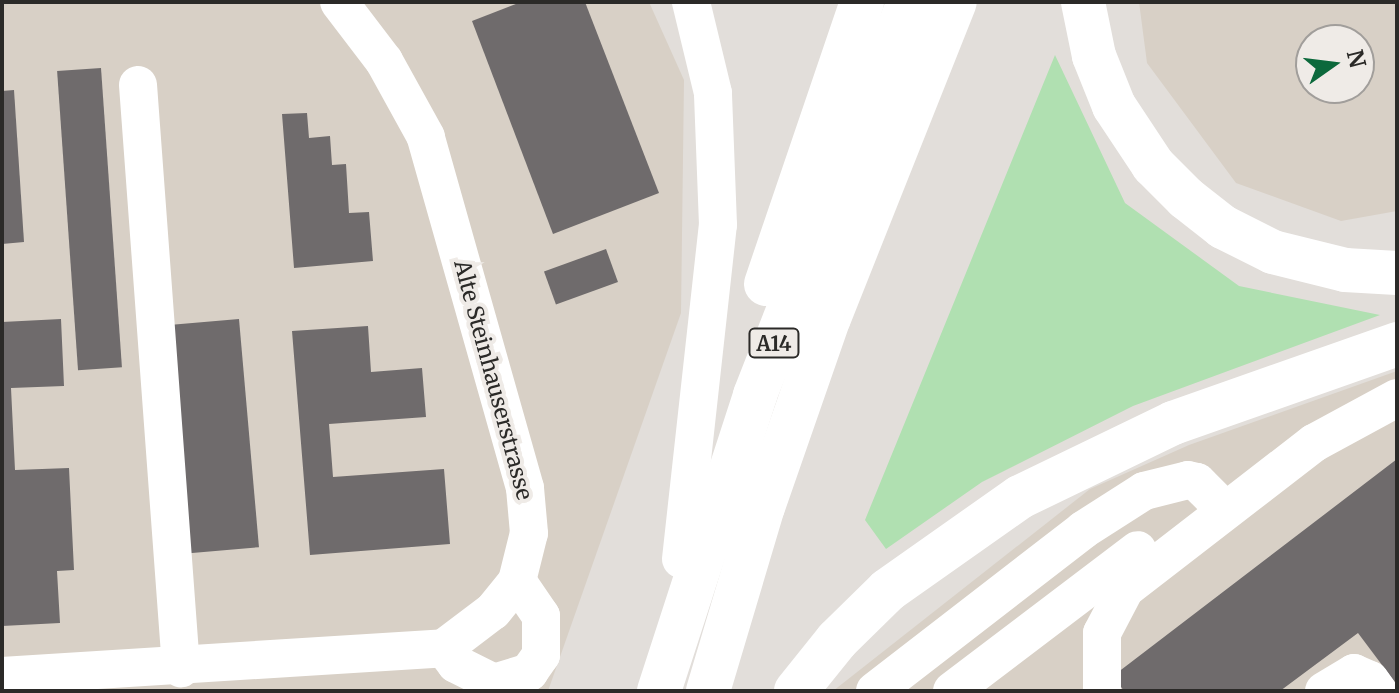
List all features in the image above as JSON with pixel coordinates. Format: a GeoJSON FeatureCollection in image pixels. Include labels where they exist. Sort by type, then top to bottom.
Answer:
{"type":"FeatureCollection","features":[{"type":"Feature","properties":{"kind":"highway"},"geometry":{"type":"LineString","coordinates":[[651,691],[681,559],[732,387],[862,2]]}},
{"type":"Feature","properties":{"kind":"highway","name":"A14"},"geometry":{"type":"LineString","coordinates":[[659,691],[761,381],[909,2]]}},
{"type":"Feature","properties":{"kind":"highway","name":"A14"},"geometry":{"type":"LineString","coordinates":[[708,691],[824,331],[955,2]]}},
{"type":"Feature","properties":{"kind":"highway"},"geometry":{"type":"LineString","coordinates":[[1083,2],[1094,56],[1114,106],[1153,165],[1186,198],[1223,227],[1273,252],[1345,270],[1397,273]]}},
{"type":"Feature","properties":{"kind":"highway"},"geometry":{"type":"LineString","coordinates":[[796,691],[837,640],[888,590],[1020,497],[1173,423],[1397,344]]}},
{"type":"Feature","properties":{"kind":"street","name":"Alte Steinhauserstrasse"},"geometry":{"type":"LineString","coordinates":[[339,2],[384,61],[426,137],[525,488],[529,533],[517,581],[493,611],[444,648]]}},
{"type":"Feature","properties":{"kind":"street"},"geometry":{"type":"LineString","coordinates":[[681,559],[708,348],[719,209],[713,93],[691,2]]}},
{"type":"Feature","properties":{"kind":"street"},"geometry":{"type":"LineString","coordinates":[[138,85],[181,668]]}},
{"type":"Feature","properties":{"kind":"street"},"geometry":{"type":"LineString","coordinates":[[916,691],[1100,548],[1314,443],[1397,398]]}},
{"type":"Feature","properties":{"kind":"street"},"geometry":{"type":"LineString","coordinates":[[875,691],[1115,508],[1165,482],[1211,495]]}},
{"type":"Feature","properties":{"kind":"street"},"geometry":{"type":"LineString","coordinates":[[952,691],[1211,495]]}},
{"type":"Feature","properties":{"kind":"street"},"geometry":{"type":"LineString","coordinates":[[1102,691],[1102,633],[1114,602],[1211,495]]}},
{"type":"Feature","properties":{"kind":"street"},"geometry":{"type":"LineString","coordinates":[[2,676],[181,668],[444,648],[456,664],[494,683],[529,672],[541,655],[541,616],[517,581]]}},
{"type":"Feature","properties":{"kind":"street"},"geometry":{"type":"LineString","coordinates":[[1324,691],[1354,673],[1370,680],[1378,691]]}},
{"type":"Feature","properties":{"kind":"shaded area"},"geometry":{"type":"Polygon","coordinates":[[[2,2],[649,2],[684,80],[681,313],[548,691],[2,691],[2,2]]]}},
{"type":"Feature","properties":{"kind":"shaded area"},"geometry":{"type":"Polygon","coordinates":[[[1139,2],[1397,2],[1397,211],[1341,221],[1236,183],[1147,63],[1139,2]]]}},
{"type":"Feature","properties":{"kind":"shaded area"},"geometry":{"type":"Polygon","coordinates":[[[1397,371],[1397,691],[833,691],[1090,489],[1189,445],[1397,371]]]}},
{"type":"Feature","properties":{"kind":"green space"},"geometry":{"type":"Polygon","coordinates":[[[1055,55],[1125,203],[1239,286],[1380,315],[1133,406],[982,482],[886,549],[865,520],[1055,55]]]}},
{"type":"Feature","properties":{"kind":"building"},"geometry":{"type":"Polygon","coordinates":[[[521,2],[585,2],[659,193],[553,234],[472,21],[521,2]]]}},
{"type":"Feature","properties":{"kind":"building"},"geometry":{"type":"Polygon","coordinates":[[[101,68],[122,367],[78,370],[57,71],[101,68]]]}},
{"type":"Feature","properties":{"kind":"building"},"geometry":{"type":"Polygon","coordinates":[[[14,90],[24,242],[2,244],[2,91],[14,90]]]}},
{"type":"Feature","properties":{"kind":"building"},"geometry":{"type":"Polygon","coordinates":[[[307,113],[309,138],[330,136],[332,165],[346,164],[349,213],[369,212],[373,261],[294,268],[282,114],[307,113]]]}},
{"type":"Feature","properties":{"kind":"building"},"geometry":{"type":"Polygon","coordinates":[[[606,249],[618,282],[556,304],[544,272],[606,249]]]}},
{"type":"Feature","properties":{"kind":"building"},"geometry":{"type":"Polygon","coordinates":[[[61,319],[64,386],[11,388],[15,470],[69,468],[74,570],[57,571],[60,623],[2,626],[2,322],[61,319]]]}},
{"type":"Feature","properties":{"kind":"building"},"geometry":{"type":"Polygon","coordinates":[[[239,319],[259,547],[186,553],[166,325],[239,319]]]}},
{"type":"Feature","properties":{"kind":"building"},"geometry":{"type":"Polygon","coordinates":[[[368,326],[371,372],[422,368],[426,417],[329,424],[333,477],[444,469],[450,544],[310,555],[292,331],[368,326]]]}},
{"type":"Feature","properties":{"kind":"building"},"geometry":{"type":"Polygon","coordinates":[[[1397,459],[1397,685],[1358,633],[1280,691],[1124,691],[1113,676],[1397,459]]]}}]}
